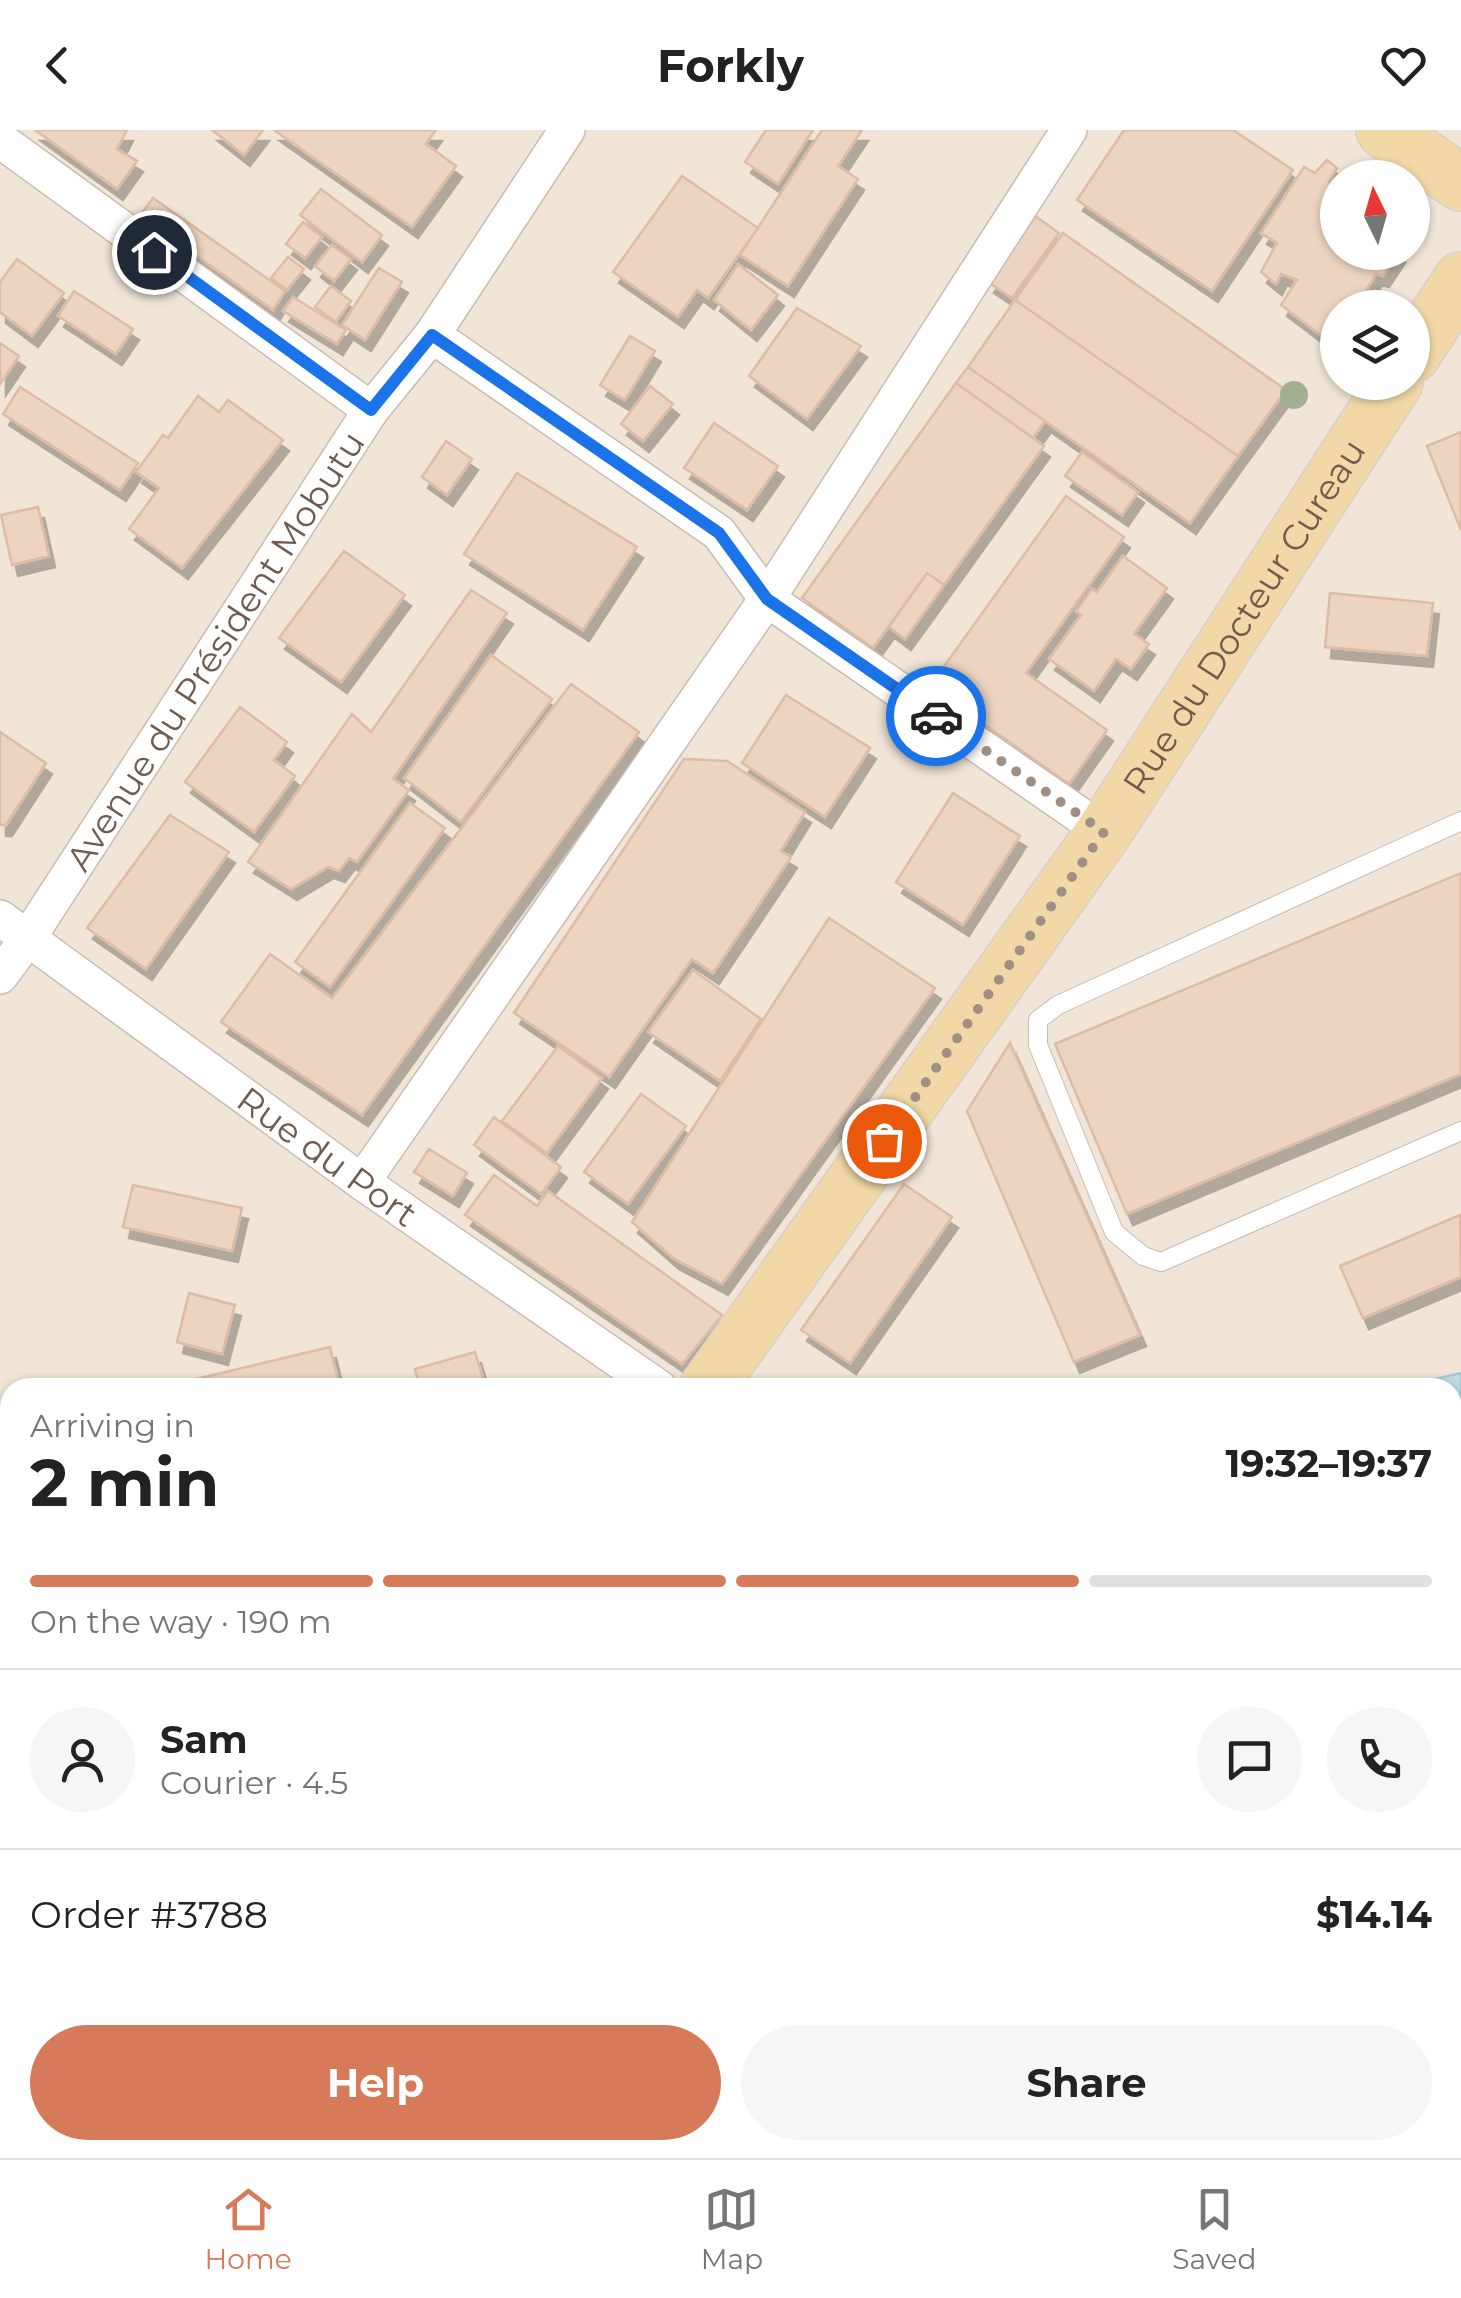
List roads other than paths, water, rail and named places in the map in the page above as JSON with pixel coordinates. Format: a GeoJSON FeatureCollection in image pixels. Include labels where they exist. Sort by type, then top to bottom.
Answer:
{"type":"FeatureCollection","features":[{"type":"Feature","properties":{"kind":"main road"},"geometry":{"type":"LineString","coordinates":[[1384,130],[1461,183]]}},
{"type":"Feature","properties":{"kind":"main road"},"geometry":{"type":"LineString","coordinates":[[1430,327],[1461,280]]}},
{"type":"Feature","properties":{"kind":"main road","name":"Rue du Docteur Cureau"},"geometry":{"type":"LineString","coordinates":[[715,1378],[1104,832],[1383,400]]}},
{"type":"Feature","properties":{"kind":"street","name":"Avenue du Président Mobutu"},"geometry":{"type":"LineString","coordinates":[[0,976],[14,928],[371,410],[432,335],[567,130]]}},
{"type":"Feature","properties":{"kind":"street"},"geometry":{"type":"LineString","coordinates":[[362,1182],[767,599],[1069,130]]}},
{"type":"Feature","properties":{"kind":"street"},"geometry":{"type":"LineString","coordinates":[[0,140],[371,410]]}},
{"type":"Feature","properties":{"kind":"street"},"geometry":{"type":"LineString","coordinates":[[432,335],[719,533],[767,599],[1104,832]]}},
{"type":"Feature","properties":{"kind":"street","name":"Rue du Port"},"geometry":{"type":"LineString","coordinates":[[14,928],[362,1182],[645,1378]]}},
{"type":"Feature","properties":{"kind":"lane"},"geometry":{"type":"LineString","coordinates":[[1461,821],[1058,1005],[1038,1020],[1038,1045],[1114,1232],[1143,1256],[1162,1262],[1461,1132]]}}]}
